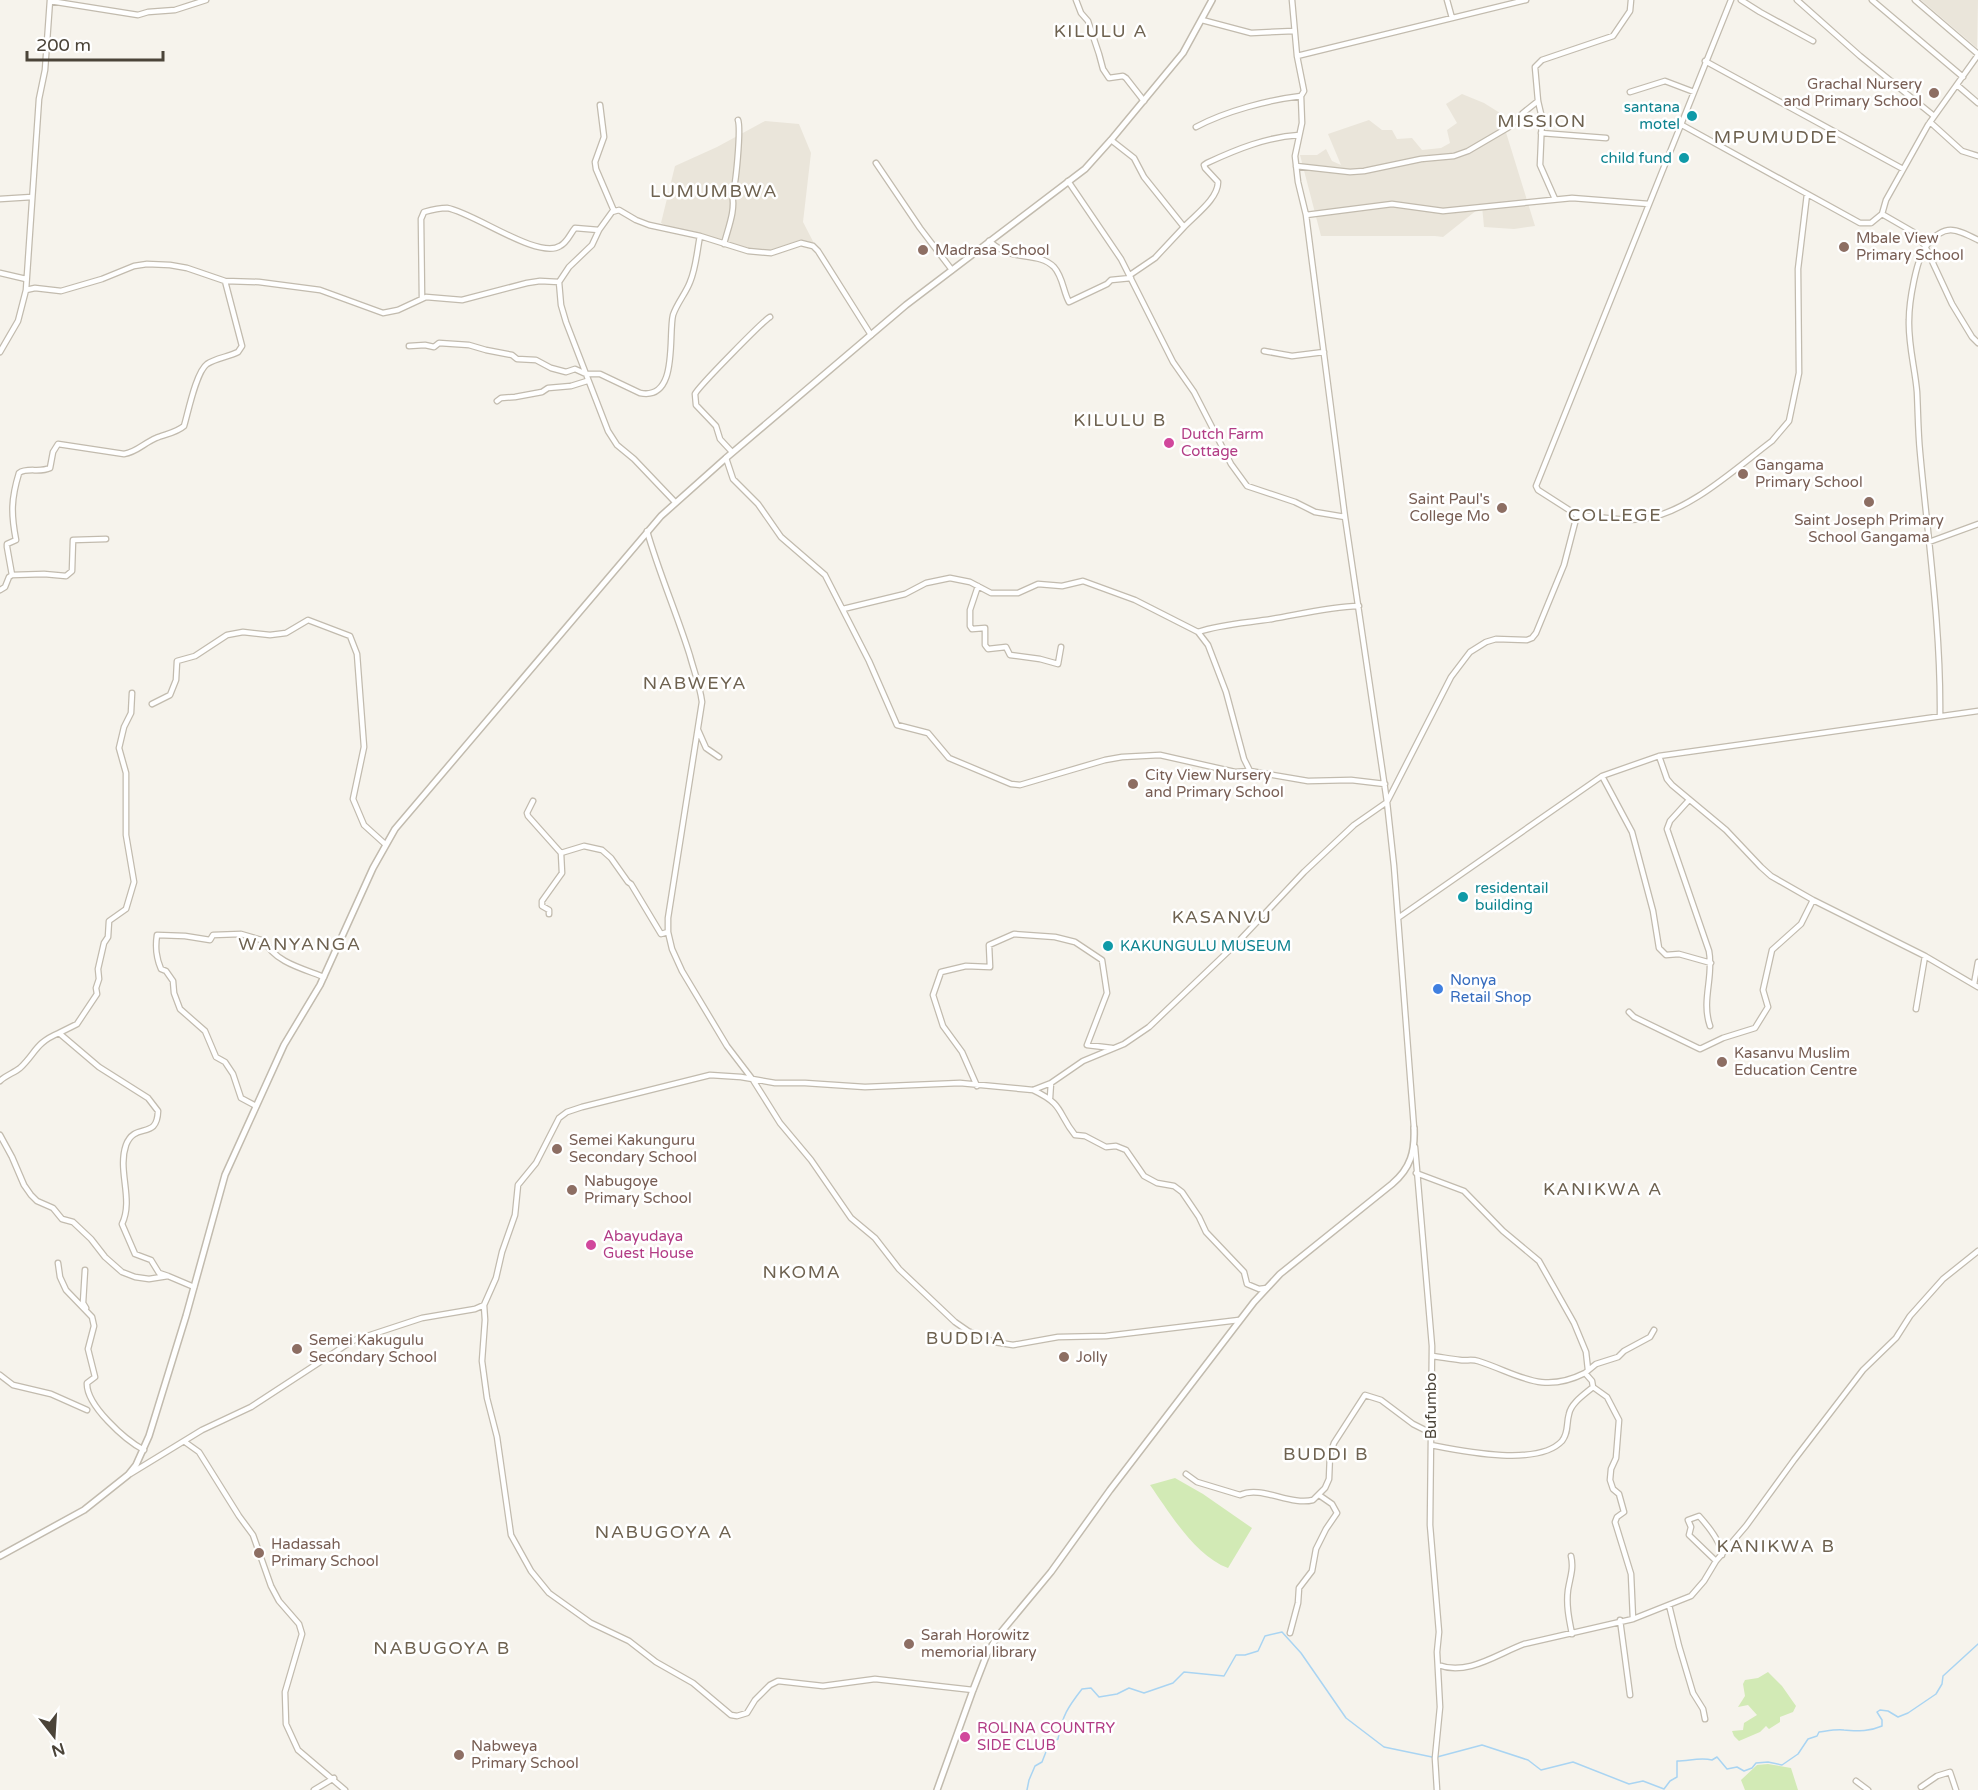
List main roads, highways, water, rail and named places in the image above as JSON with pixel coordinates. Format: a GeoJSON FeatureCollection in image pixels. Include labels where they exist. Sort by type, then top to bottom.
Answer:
{"type":"FeatureCollection","features":[{"type":"Feature","properties":{"kind":"waterway"},"geometry":{"type":"LineString","coordinates":[[1027,1790],[1035,1766],[1042,1762],[1049,1744],[1058,1739],[1066,1712],[1082,1689],[1091,1688],[1099,1697],[1117,1694],[1129,1688],[1144,1693],[1173,1683],[1184,1672],[1224,1676],[1236,1655],[1258,1651],[1265,1636],[1282,1632],[1301,1653],[1346,1718],[1384,1747],[1432,1757]]}},
{"type":"Feature","properties":{"kind":"waterway"},"geometry":{"type":"LineString","coordinates":[[1437,1757],[1482,1745],[1528,1760],[1541,1770],[1573,1762],[1629,1784],[1643,1781],[1664,1789],[1670,1781],[1677,1777],[1677,1761],[1712,1760],[1717,1757],[1727,1769],[1737,1767],[1744,1771],[1752,1768],[1756,1763],[1768,1762],[1782,1765],[1798,1754],[1808,1739],[1817,1736],[1819,1732],[1863,1731],[1877,1728],[1882,1726],[1882,1720],[1877,1712],[1880,1710],[1888,1711],[1898,1717],[1908,1713],[1936,1694],[1942,1684],[1943,1676],[1978,1644]]}},
{"type":"Feature","properties":{"kind":"place","name":"Grachal Nursery and Primary School"},"geometry":{"type":"Point","coordinates":[1934,93]}},
{"type":"Feature","properties":{"kind":"place","name":"santana motel"},"geometry":{"type":"Point","coordinates":[1692,116]}},
{"type":"Feature","properties":{"kind":"place","name":"child fund"},"geometry":{"type":"Point","coordinates":[1684,158]}},
{"type":"Feature","properties":{"kind":"place","name":"Mbale View Primary School"},"geometry":{"type":"Point","coordinates":[1844,247]}},
{"type":"Feature","properties":{"kind":"place","name":"Madrasa School"},"geometry":{"type":"Point","coordinates":[923,250]}},
{"type":"Feature","properties":{"kind":"place","name":"Dutch Farm Cottage"},"geometry":{"type":"Point","coordinates":[1169,443]}},
{"type":"Feature","properties":{"kind":"place","name":"Gangama Primary School"},"geometry":{"type":"Point","coordinates":[1743,474]}},
{"type":"Feature","properties":{"kind":"place","name":"Saint Joseph Primary School Gangama"},"geometry":{"type":"Point","coordinates":[1869,502]}},
{"type":"Feature","properties":{"kind":"place","name":"Saint Paul's College Mo"},"geometry":{"type":"Point","coordinates":[1502,508]}},
{"type":"Feature","properties":{"kind":"place","name":"City View Nursery and Primary School"},"geometry":{"type":"Point","coordinates":[1133,784]}},
{"type":"Feature","properties":{"kind":"place","name":"residentail building"},"geometry":{"type":"Point","coordinates":[1463,897]}},
{"type":"Feature","properties":{"kind":"place","name":"KAKUNGULU MUSEUM"},"geometry":{"type":"Point","coordinates":[1108,946]}},
{"type":"Feature","properties":{"kind":"place","name":"Nonya Retail Shop"},"geometry":{"type":"Point","coordinates":[1438,989]}},
{"type":"Feature","properties":{"kind":"place","name":"Kasanvu Muslim Education Centre"},"geometry":{"type":"Point","coordinates":[1722,1062]}},
{"type":"Feature","properties":{"kind":"place","name":"Semei Kakunguru Secondary School"},"geometry":{"type":"Point","coordinates":[557,1149]}},
{"type":"Feature","properties":{"kind":"place","name":"Nabugoye Primary School"},"geometry":{"type":"Point","coordinates":[572,1190]}},
{"type":"Feature","properties":{"kind":"place","name":"Abayudaya Guest House"},"geometry":{"type":"Point","coordinates":[591,1245]}},
{"type":"Feature","properties":{"kind":"place","name":"Semei Kakugulu Secondary School"},"geometry":{"type":"Point","coordinates":[297,1349]}},
{"type":"Feature","properties":{"kind":"place","name":"Jolly"},"geometry":{"type":"Point","coordinates":[1064,1357]}},
{"type":"Feature","properties":{"kind":"place","name":"Hadassah Primary School"},"geometry":{"type":"Point","coordinates":[259,1553]}},
{"type":"Feature","properties":{"kind":"place","name":"Sarah Horowitz memorial library"},"geometry":{"type":"Point","coordinates":[909,1644]}},
{"type":"Feature","properties":{"kind":"place","name":"ROLINA COUNTRY SIDE CLUB"},"geometry":{"type":"Point","coordinates":[965,1737]}},
{"type":"Feature","properties":{"kind":"place","name":"Nabweya Primary School"},"geometry":{"type":"Point","coordinates":[459,1755]}},
{"type":"Feature","properties":{"kind":"district","name":"KILULU A"},"geometry":{"type":"Point","coordinates":[1101,31]}},
{"type":"Feature","properties":{"kind":"district","name":"MISSION"},"geometry":{"type":"Point","coordinates":[1542,121]}},
{"type":"Feature","properties":{"kind":"district","name":"MPUMUDDE"},"geometry":{"type":"Point","coordinates":[1776,137]}},
{"type":"Feature","properties":{"kind":"district","name":"LUMUMBWA"},"geometry":{"type":"Point","coordinates":[714,191]}},
{"type":"Feature","properties":{"kind":"district","name":"KILULU B"},"geometry":{"type":"Point","coordinates":[1120,420]}},
{"type":"Feature","properties":{"kind":"district","name":"COLLEGE"},"geometry":{"type":"Point","coordinates":[1615,515]}},
{"type":"Feature","properties":{"kind":"district","name":"NABWEYA"},"geometry":{"type":"Point","coordinates":[695,683]}},
{"type":"Feature","properties":{"kind":"district","name":"KASANVU"},"geometry":{"type":"Point","coordinates":[1222,917]}},
{"type":"Feature","properties":{"kind":"district","name":"WANYANGA"},"geometry":{"type":"Point","coordinates":[300,944]}},
{"type":"Feature","properties":{"kind":"district","name":"KANIKWA A"},"geometry":{"type":"Point","coordinates":[1603,1189]}},
{"type":"Feature","properties":{"kind":"district","name":"NKOMA"},"geometry":{"type":"Point","coordinates":[802,1272]}},
{"type":"Feature","properties":{"kind":"district","name":"BUDDIA"},"geometry":{"type":"Point","coordinates":[966,1338]}},
{"type":"Feature","properties":{"kind":"district","name":"BUDDI B"},"geometry":{"type":"Point","coordinates":[1326,1454]}},
{"type":"Feature","properties":{"kind":"district","name":"NABUGOYA A"},"geometry":{"type":"Point","coordinates":[664,1532]}},
{"type":"Feature","properties":{"kind":"district","name":"KANIKWA B"},"geometry":{"type":"Point","coordinates":[1776,1546]}},
{"type":"Feature","properties":{"kind":"district","name":"NABUGOYA B"},"geometry":{"type":"Point","coordinates":[442,1648]}}]}
